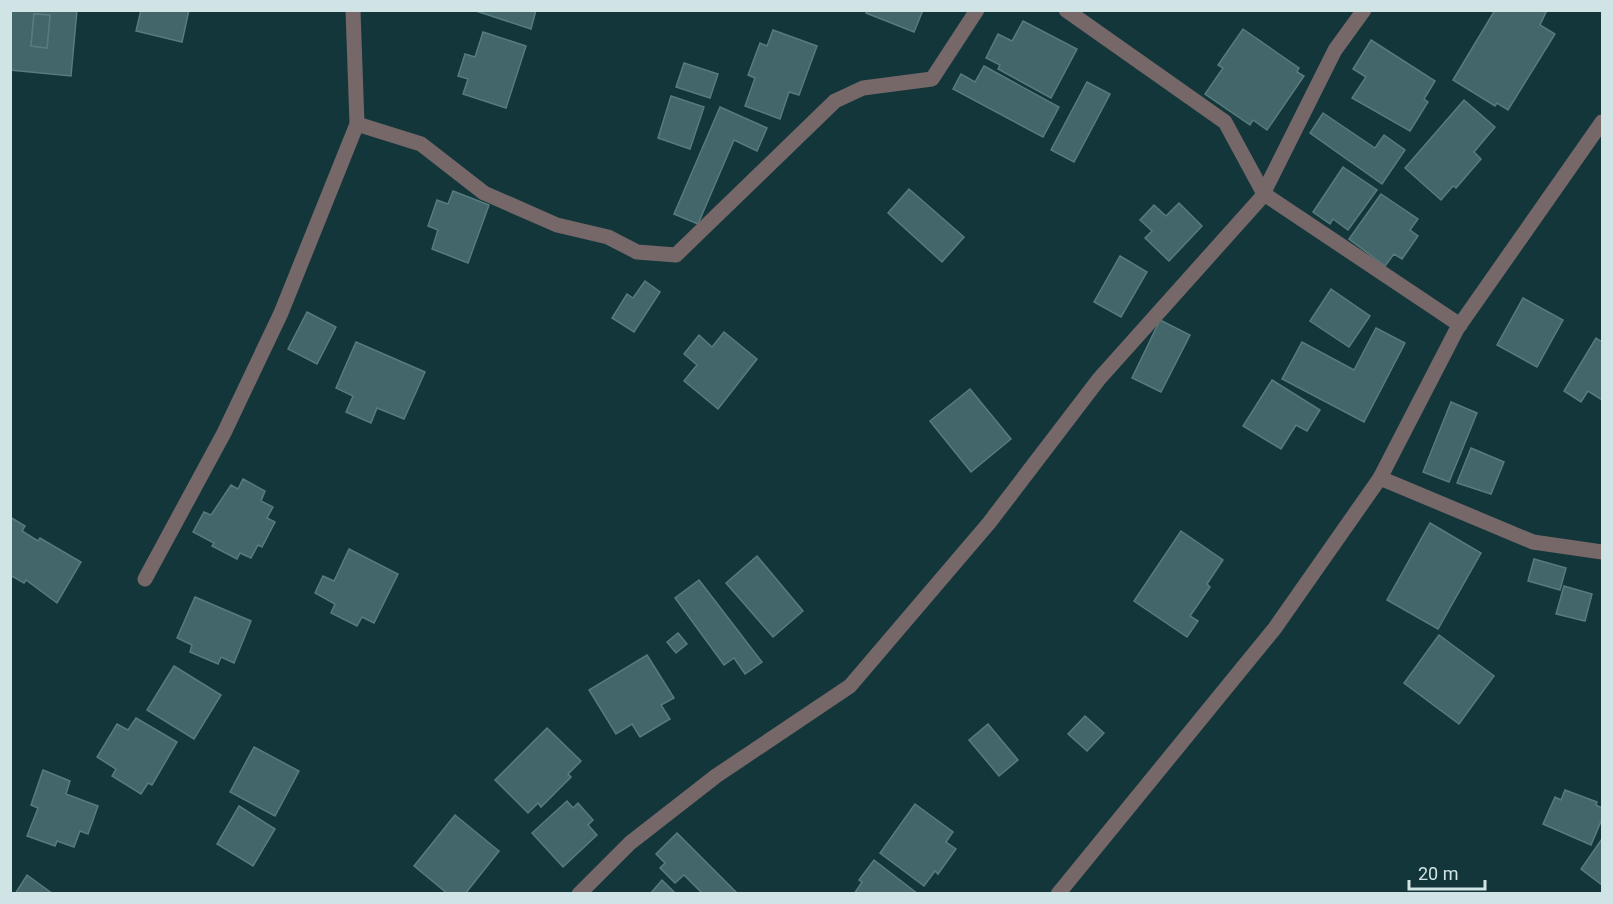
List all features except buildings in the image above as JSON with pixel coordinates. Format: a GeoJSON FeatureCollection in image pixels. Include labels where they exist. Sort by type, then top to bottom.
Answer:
{"type":"FeatureCollection","features":[{"type":"Feature","properties":{"kind":"street"},"geometry":{"type":"LineString","coordinates":[[145,579],[224,433],[276,323],[357,124],[353,10]]}},
{"type":"Feature","properties":{"kind":"street"},"geometry":{"type":"LineString","coordinates":[[357,124],[421,144],[484,193],[557,225],[608,237],[637,252],[676,255],[835,101],[863,88],[932,79],[977,10]]}},
{"type":"Feature","properties":{"kind":"street"},"geometry":{"type":"LineString","coordinates":[[1066,10],[1225,122],[1263,193],[1461,325]]}},
{"type":"Feature","properties":{"kind":"street"},"geometry":{"type":"LineString","coordinates":[[579,894],[630,843],[716,776],[850,686],[989,523],[1099,379],[1263,193],[1335,50],[1364,10]]}},
{"type":"Feature","properties":{"kind":"street"},"geometry":{"type":"LineString","coordinates":[[1058,894],[1275,628],[1380,478],[1461,325],[1602,122]]}},
{"type":"Feature","properties":{"kind":"street"},"geometry":{"type":"LineString","coordinates":[[1380,478],[1533,542],[1602,552]]}}]}
